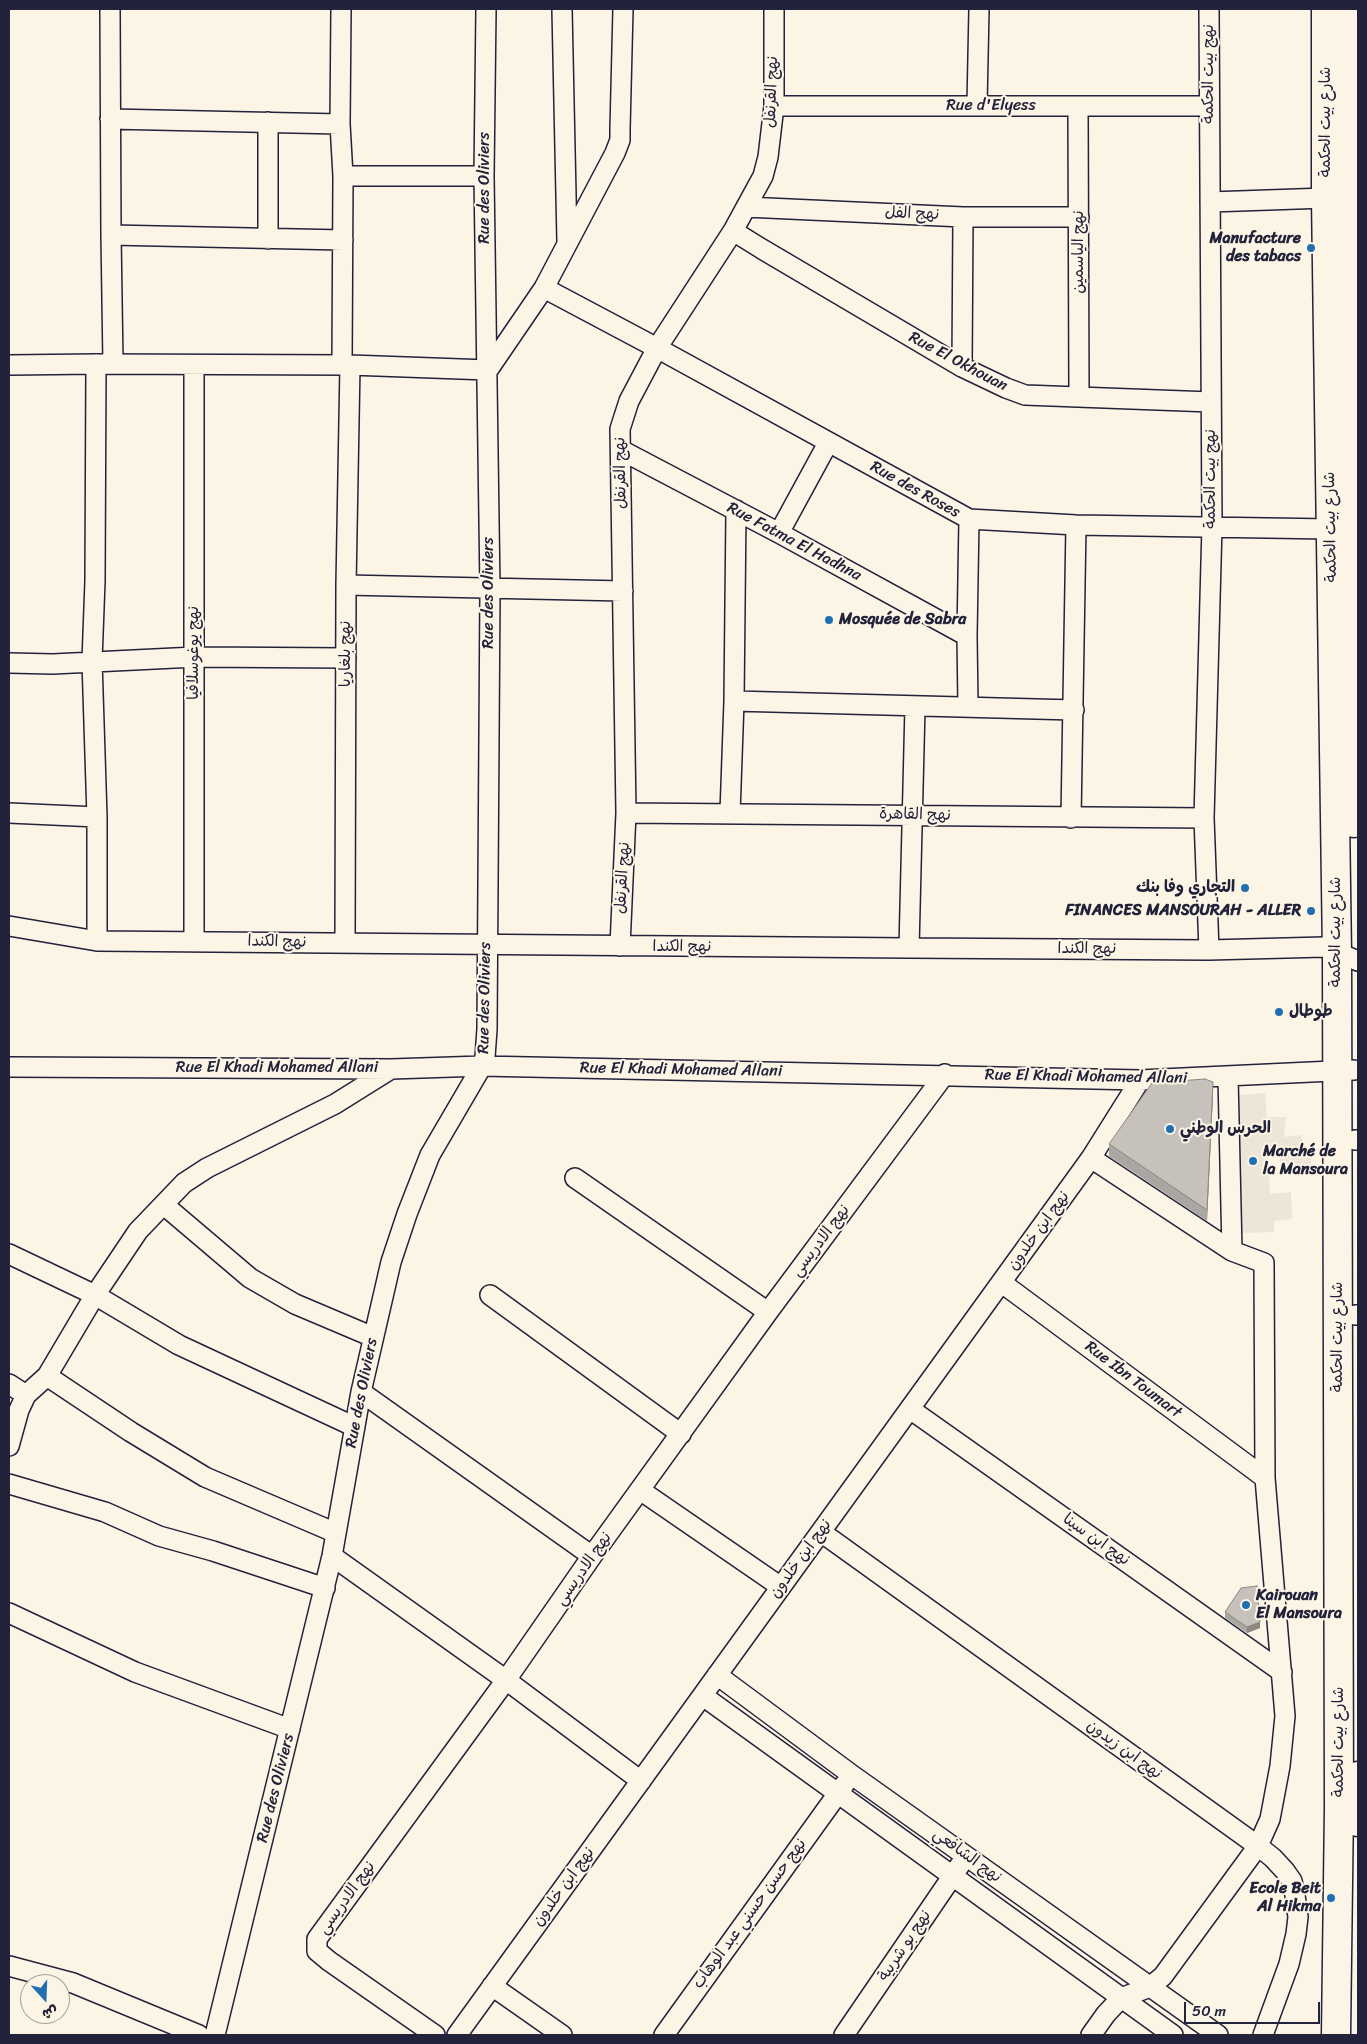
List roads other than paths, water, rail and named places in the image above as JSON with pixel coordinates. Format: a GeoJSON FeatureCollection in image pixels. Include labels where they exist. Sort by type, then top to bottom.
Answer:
{"type":"FeatureCollection","features":[{"type":"Feature","properties":{"kind":"main road","name":"شارع بيت الحكمة"},"geometry":{"type":"LineString","coordinates":[[1326,9],[1326,198],[1331,529],[1350,958]]}},
{"type":"Feature","properties":{"kind":"main road","name":"شارع بيت الحكمة"},"geometry":{"type":"LineString","coordinates":[[1347,9],[1350,958],[1346,1071],[1353,1810]]}},
{"type":"Feature","properties":{"kind":"main road","name":"شارع بيت الحكمة"},"geometry":{"type":"LineString","coordinates":[[1336,2035],[1353,1810],[1357,1315],[1356,1140],[1346,1071]]}},
{"type":"Feature","properties":{"kind":"street"},"geometry":{"type":"LineString","coordinates":[[98,941],[98,817],[92,661],[110,235],[110,9]]}},
{"type":"Feature","properties":{"kind":"street","name":"نهج بلغاريا"},"geometry":{"type":"LineString","coordinates":[[341,9],[340,124],[343,176],[346,365],[345,943]]}},
{"type":"Feature","properties":{"kind":"street","name":"Rue des Oliviers"},"geometry":{"type":"LineString","coordinates":[[215,2035],[325,1588],[361,1392],[391,1262],[427,1164],[453,1114],[482,1066],[485,1057],[487,1029],[486,945],[490,589],[484,176],[486,9]]}},
{"type":"Feature","properties":{"kind":"street"},"geometry":{"type":"LineString","coordinates":[[562,9],[567,246]]}},
{"type":"Feature","properties":{"kind":"street"},"geometry":{"type":"LineString","coordinates":[[9,365],[346,365],[488,370],[544,288],[620,140],[623,9]]}},
{"type":"Feature","properties":{"kind":"street","name":"نهج القرنفل"},"geometry":{"type":"LineString","coordinates":[[620,946],[626,813],[620,429],[629,401],[657,348],[733,231],[763,176],[768,157],[774,106],[774,9]]}},
{"type":"Feature","properties":{"kind":"street"},"geometry":{"type":"LineString","coordinates":[[978,105],[979,9]]}},
{"type":"Feature","properties":{"kind":"street","name":"نهج بيت الحكمة"},"geometry":{"type":"LineString","coordinates":[[1209,9],[1212,526],[1204,818],[1209,950]]}},
{"type":"Feature","properties":{"kind":"street","name":"Rue d'Elyess"},"geometry":{"type":"LineString","coordinates":[[774,106],[1209,106]]}},
{"type":"Feature","properties":{"kind":"street","name":"نهج الياسمين"},"geometry":{"type":"LineString","coordinates":[[1078,106],[1079,397]]}},
{"type":"Feature","properties":{"kind":"street"},"geometry":{"type":"LineString","coordinates":[[110,119],[340,124]]}},
{"type":"Feature","properties":{"kind":"street"},"geometry":{"type":"LineString","coordinates":[[268,122],[268,238]]}},
{"type":"Feature","properties":{"kind":"street"},"geometry":{"type":"LineString","coordinates":[[343,176],[484,176]]}},
{"type":"Feature","properties":{"kind":"street"},"geometry":{"type":"LineString","coordinates":[[1210,202],[1326,198]]}},
{"type":"Feature","properties":{"kind":"street","name":"نهج الفل"},"geometry":{"type":"LineString","coordinates":[[746,208],[962,216],[1079,217]]}},
{"type":"Feature","properties":{"kind":"street"},"geometry":{"type":"LineString","coordinates":[[962,216],[962,367]]}},
{"type":"Feature","properties":{"kind":"street","name":"Rue El Okhouan"},"geometry":{"type":"LineString","coordinates":[[733,231],[962,367],[1026,395],[1211,402]]}},
{"type":"Feature","properties":{"kind":"street"},"geometry":{"type":"LineString","coordinates":[[110,235],[343,240]]}},
{"type":"Feature","properties":{"kind":"street","name":"Rue des Roses"},"geometry":{"type":"LineString","coordinates":[[544,288],[969,519],[1076,524],[1331,529]]}},
{"type":"Feature","properties":{"kind":"street","name":"نهج يوغوسلافيا"},"geometry":{"type":"LineString","coordinates":[[194,366],[194,942]]}},
{"type":"Feature","properties":{"kind":"street"},"geometry":{"type":"LineString","coordinates":[[780,533],[828,443]]}},
{"type":"Feature","properties":{"kind":"street","name":"Rue Fatma El Hadhna"},"geometry":{"type":"LineString","coordinates":[[621,450],[780,533],[967,636]]}},
{"type":"Feature","properties":{"kind":"street"},"geometry":{"type":"LineString","coordinates":[[730,813],[734,701],[736,510]]}},
{"type":"Feature","properties":{"kind":"street"},"geometry":{"type":"LineString","coordinates":[[968,706],[969,519]]}},
{"type":"Feature","properties":{"kind":"street"},"geometry":{"type":"LineString","coordinates":[[1071,818],[1076,524]]}},
{"type":"Feature","properties":{"kind":"street"},"geometry":{"type":"LineString","coordinates":[[346,585],[623,590]]}},
{"type":"Feature","properties":{"kind":"street"},"geometry":{"type":"LineString","coordinates":[[9,663],[53,664],[194,656],[346,658]]}},
{"type":"Feature","properties":{"kind":"street"},"geometry":{"type":"LineString","coordinates":[[734,701],[1074,710]]}},
{"type":"Feature","properties":{"kind":"street"},"geometry":{"type":"LineString","coordinates":[[909,948],[914,815],[915,707]]}},
{"type":"Feature","properties":{"kind":"street"},"geometry":{"type":"LineString","coordinates":[[9,813],[98,817]]}},
{"type":"Feature","properties":{"kind":"street","name":"نهج القاهرة"},"geometry":{"type":"LineString","coordinates":[[626,813],[1204,818]]}},
{"type":"Feature","properties":{"kind":"street","name":"نهج الكندا"},"geometry":{"type":"LineString","coordinates":[[9,926],[98,941],[1209,950],[1324,948],[1350,958]]}},
{"type":"Feature","properties":{"kind":"street","name":"Rue El Khadi Mohamed Allani"},"geometry":{"type":"LineString","coordinates":[[9,1067],[391,1069],[482,1066],[945,1074],[1140,1080],[1346,1071]]}},
{"type":"Feature","properties":{"kind":"street"},"geometry":{"type":"LineString","coordinates":[[9,1446],[19,1410],[26,1395],[47,1376],[95,1295],[138,1231],[184,1183],[207,1168],[335,1104],[391,1069]]}},
{"type":"Feature","properties":{"kind":"street","name":"نهج الادريسي"},"geometry":{"type":"LineString","coordinates":[[435,2035],[329,1961],[317,1951],[317,1939],[506,1680],[592,1556],[768,1312],[945,1074]]}},
{"type":"Feature","properties":{"kind":"street"},"geometry":{"type":"LineString","coordinates":[[1228,1077],[1232,1251]]}},
{"type":"Feature","properties":{"kind":"street","name":"نهج ابن خلدون"},"geometry":{"type":"LineString","coordinates":[[457,2035],[1091,1158],[1140,1080]]}},
{"type":"Feature","properties":{"kind":"street"},"geometry":{"type":"LineString","coordinates":[[1091,1158],[1232,1251],[1264,1263],[1265,1478],[1285,1716],[1280,1766],[1270,1819],[1258,1846],[1163,1976],[1150,1986],[1121,1998],[1106,2014],[1091,2035]]}},
{"type":"Feature","properties":{"kind":"street"},"geometry":{"type":"LineString","coordinates":[[575,1178],[768,1312]]}},
{"type":"Feature","properties":{"kind":"street"},"geometry":{"type":"LineString","coordinates":[[164,1205],[250,1278],[295,1304],[373,1336]]}},
{"type":"Feature","properties":{"kind":"street"},"geometry":{"type":"LineString","coordinates":[[10,1257],[95,1295],[179,1344],[355,1427]]}},
{"type":"Feature","properties":{"kind":"street","name":"Rue Ibn Toumart"},"geometry":{"type":"LineString","coordinates":[[1002,1282],[1265,1478]]}},
{"type":"Feature","properties":{"kind":"street"},"geometry":{"type":"LineString","coordinates":[[490,1295],[681,1434]]}},
{"type":"Feature","properties":{"kind":"street"},"geometry":{"type":"LineString","coordinates":[[47,1376],[131,1432],[205,1477],[336,1533]]}},
{"type":"Feature","properties":{"kind":"street"},"geometry":{"type":"LineString","coordinates":[[9,1384],[26,1395]]}},
{"type":"Feature","properties":{"kind":"street"},"geometry":{"type":"LineString","coordinates":[[361,1392],[592,1556]]}},
{"type":"Feature","properties":{"kind":"street","name":"نهج ابن سينا"},"geometry":{"type":"LineString","coordinates":[[910,1409],[1282,1672]]}},
{"type":"Feature","properties":{"kind":"street"},"geometry":{"type":"LineString","coordinates":[[9,1484],[105,1512],[159,1536],[213,1551],[325,1588]]}},
{"type":"Feature","properties":{"kind":"street"},"geometry":{"type":"LineString","coordinates":[[640,1490],[781,1587]]}},
{"type":"Feature","properties":{"kind":"street","name":"نهج ابن زيدون"},"geometry":{"type":"LineString","coordinates":[[821,1532],[1273,1858],[1292,1881],[1298,1917],[1296,1934],[1288,1964],[1263,2035]]}},
{"type":"Feature","properties":{"kind":"street"},"geometry":{"type":"LineString","coordinates":[[332,1556],[506,1680],[641,1781]]}},
{"type":"Feature","properties":{"kind":"street"},"geometry":{"type":"LineString","coordinates":[[9,1613],[135,1672],[290,1730]]}},
{"type":"Feature","properties":{"kind":"street","name":"نهج الشافعي"},"geometry":{"type":"LineString","coordinates":[[717,1675],[1135,1978],[1150,1986],[1218,2035]]}},
{"type":"Feature","properties":{"kind":"street","name":"نهج الشافعي"},"geometry":{"type":"LineString","coordinates":[[703,1696],[1173,2035]]}},
{"type":"Feature","properties":{"kind":"street","name":"نهج حسن حسني عبد الوهاب"},"geometry":{"type":"LineString","coordinates":[[664,2035],[852,1774]]}},
{"type":"Feature","properties":{"kind":"street","name":"نهج بو شربية"},"geometry":{"type":"LineString","coordinates":[[844,2035],[966,1856]]}},
{"type":"Feature","properties":{"kind":"street"},"geometry":{"type":"LineString","coordinates":[[9,1966],[73,1983],[200,2035]]}},
{"type":"Feature","properties":{"kind":"street"},"geometry":{"type":"LineString","coordinates":[[492,1986],[562,2035]]}},
{"type":"Feature","properties":{"kind":"place","name":"Manufacture des tabacs"},"geometry":{"type":"Point","coordinates":[1311,248]}},
{"type":"Feature","properties":{"kind":"place","name":"Mosquée de Sabra"},"geometry":{"type":"Point","coordinates":[829,620]}},
{"type":"Feature","properties":{"kind":"place","name":"التجاري وفا بنك"},"geometry":{"type":"Point","coordinates":[1245,888]}},
{"type":"Feature","properties":{"kind":"place","name":"FINANCES MANSOURAH - ALLER"},"geometry":{"type":"Point","coordinates":[1311,911]}},
{"type":"Feature","properties":{"kind":"place","name":"طوطال"},"geometry":{"type":"Point","coordinates":[1279,1012]}},
{"type":"Feature","properties":{"kind":"place","name":"الحرس الوطني"},"geometry":{"type":"Point","coordinates":[1170,1129]}},
{"type":"Feature","properties":{"kind":"place","name":"Marché de la Mansoura"},"geometry":{"type":"Point","coordinates":[1253,1161]}},
{"type":"Feature","properties":{"kind":"place","name":"Kairouan El Mansoura"},"geometry":{"type":"Point","coordinates":[1246,1605]}},
{"type":"Feature","properties":{"kind":"place","name":"Ecole Beit Al Hikma"},"geometry":{"type":"Point","coordinates":[1331,1898]}}]}
